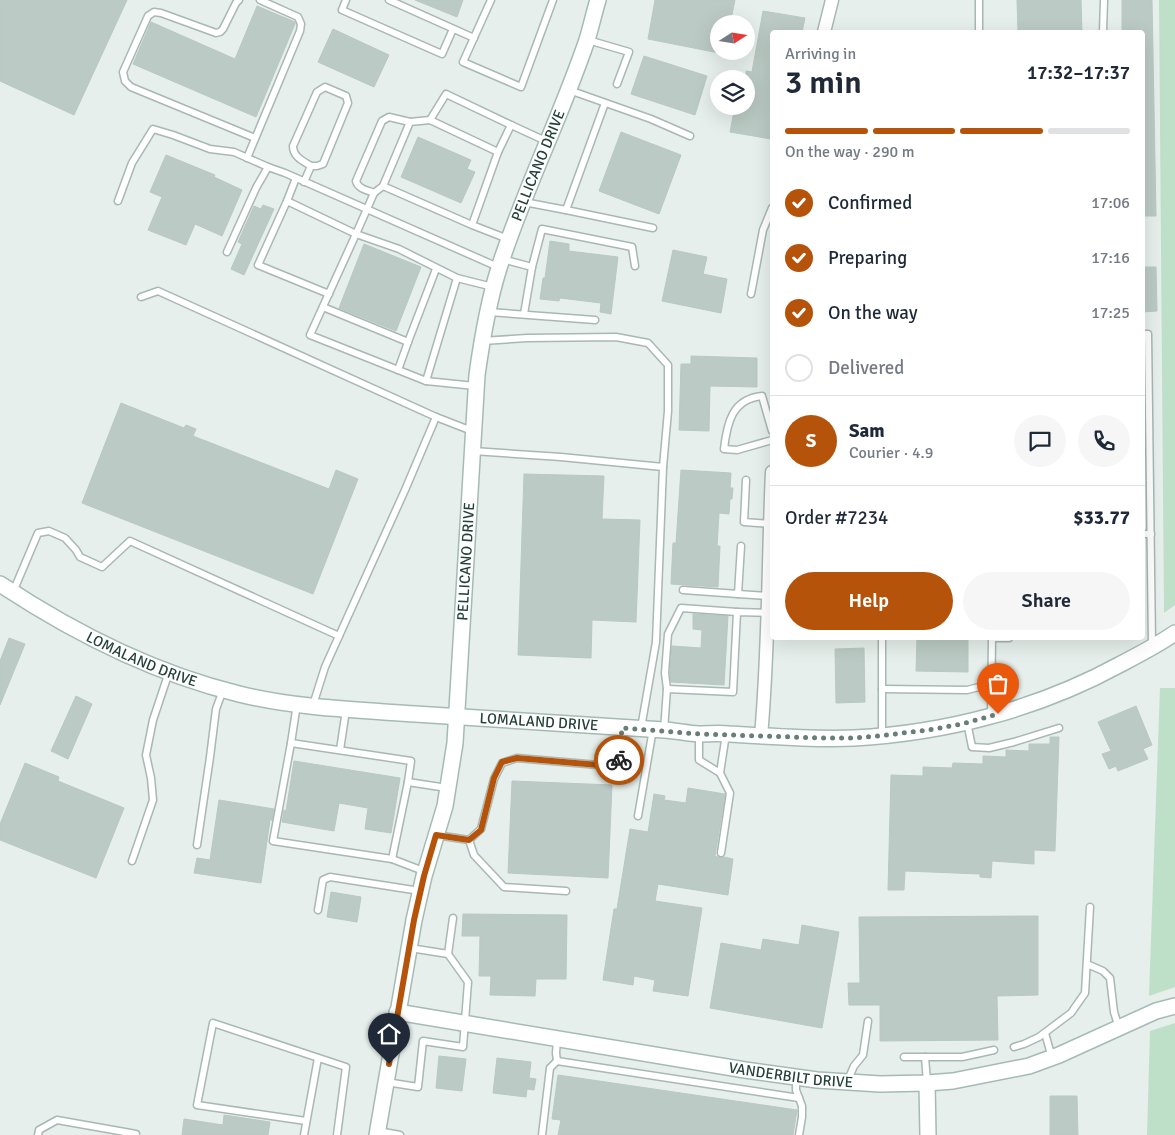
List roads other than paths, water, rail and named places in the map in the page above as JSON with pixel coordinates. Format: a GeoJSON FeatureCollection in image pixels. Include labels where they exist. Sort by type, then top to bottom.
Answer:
{"type":"FeatureCollection","features":[{"type":"Feature","properties":{"kind":"street","name":"PELLICANO DRIVE"},"geometry":{"type":"LineString","coordinates":[[378,1133],[409,948],[421,891],[445,806],[455,744],[477,386],[482,341],[494,287],[509,239],[569,90],[587,40],[598,0]]}},
{"type":"Feature","properties":{"kind":"street"},"geometry":{"type":"LineString","coordinates":[[824,30],[832,0]]}},
{"type":"Feature","properties":{"kind":"street"},"geometry":{"type":"LineString","coordinates":[[761,736],[770,560]]}},
{"type":"Feature","properties":{"kind":"street","name":"LOMALAND DRIVE"},"geometry":{"type":"LineString","coordinates":[[6,588],[82,634],[118,652],[169,672],[241,695],[277,702],[346,709],[653,729],[700,734],[852,738],[928,730],[968,722],[1026,706],[1071,689],[1175,633]]}},
{"type":"Feature","properties":{"kind":"street","name":"VANDERBILT DRIVE"},"geometry":{"type":"LineString","coordinates":[[397,1012],[796,1077],[846,1083],[880,1084],[927,1083],[981,1076],[1028,1066],[1052,1058],[1156,1011],[1175,1006]]}},
{"type":"Feature","properties":{"kind":"street"},"geometry":{"type":"LineString","coordinates":[[927,1083],[928,1135]]}},
{"type":"Feature","properties":{"kind":"lane"},"geometry":{"type":"LineString","coordinates":[[239,0],[223,29],[216,33],[162,13],[154,12],[148,16],[123,72],[125,81],[131,88],[255,138]]}},
{"type":"Feature","properties":{"kind":"lane"},"geometry":{"type":"LineString","coordinates":[[247,158],[300,31],[301,24],[298,17],[260,0]]}},
{"type":"Feature","properties":{"kind":"lane"},"geometry":{"type":"LineString","coordinates":[[346,0],[342,10],[442,54],[453,29]]}},
{"type":"Feature","properties":{"kind":"lane"},"geometry":{"type":"LineString","coordinates":[[388,0],[474,38]]}},
{"type":"Feature","properties":{"kind":"lane"},"geometry":{"type":"LineString","coordinates":[[491,0],[463,62],[521,87],[553,0]]}},
{"type":"Feature","properties":{"kind":"lane"},"geometry":{"type":"LineString","coordinates":[[979,0],[979,30]]}},
{"type":"Feature","properties":{"kind":"lane"},"geometry":{"type":"LineString","coordinates":[[1103,30],[1104,0]]}},
{"type":"Feature","properties":{"kind":"lane"},"geometry":{"type":"LineString","coordinates":[[587,40],[629,52],[617,84]]}},
{"type":"Feature","properties":{"kind":"lane"},"geometry":{"type":"LineString","coordinates":[[325,87],[346,96],[348,104],[323,164],[311,166],[296,156],[293,151],[317,92],[325,87]]}},
{"type":"Feature","properties":{"kind":"lane"},"geometry":{"type":"LineString","coordinates":[[569,90],[651,119],[690,136]]}},
{"type":"Feature","properties":{"kind":"lane"},"geometry":{"type":"LineString","coordinates":[[430,120],[446,94],[548,142]]}},
{"type":"Feature","properties":{"kind":"lane"},"geometry":{"type":"LineString","coordinates":[[566,210],[605,103]]}},
{"type":"Feature","properties":{"kind":"lane"},"geometry":{"type":"LineString","coordinates":[[374,193],[360,188],[356,181],[382,120],[389,117],[410,122],[430,120],[498,152]]}},
{"type":"Feature","properties":{"kind":"lane"},"geometry":{"type":"LineString","coordinates":[[410,122],[383,186],[374,193],[310,335],[426,381],[477,386]]}},
{"type":"Feature","properties":{"kind":"lane"},"geometry":{"type":"LineString","coordinates":[[472,225],[498,152],[511,125]]}},
{"type":"Feature","properties":{"kind":"lane"},"geometry":{"type":"LineString","coordinates":[[118,201],[132,163],[153,129],[210,149],[234,152],[367,210],[501,264],[532,267]]}},
{"type":"Feature","properties":{"kind":"lane"},"geometry":{"type":"LineString","coordinates":[[304,182],[311,166]]}},
{"type":"Feature","properties":{"kind":"lane"},"geometry":{"type":"LineString","coordinates":[[227,252],[256,188],[268,167]]}},
{"type":"Feature","properties":{"kind":"lane"},"geometry":{"type":"LineString","coordinates":[[296,178],[258,265],[329,294]]}},
{"type":"Feature","properties":{"kind":"lane"},"geometry":{"type":"LineString","coordinates":[[383,186],[509,239]]}},
{"type":"Feature","properties":{"kind":"lane"},"geometry":{"type":"LineString","coordinates":[[287,201],[356,234],[399,249],[457,278],[494,287]]}},
{"type":"Feature","properties":{"kind":"lane"},"geometry":{"type":"LineString","coordinates":[[524,202],[653,228]]}},
{"type":"Feature","properties":{"kind":"lane"},"geometry":{"type":"LineString","coordinates":[[751,294],[762,230],[770,212]]}},
{"type":"Feature","properties":{"kind":"lane"},"geometry":{"type":"LineString","coordinates":[[524,314],[532,267],[542,229],[632,247],[635,266]]}},
{"type":"Feature","properties":{"kind":"lane"},"geometry":{"type":"LineString","coordinates":[[398,370],[436,268]]}},
{"type":"Feature","properties":{"kind":"lane"},"geometry":{"type":"LineString","coordinates":[[426,381],[457,278]]}},
{"type":"Feature","properties":{"kind":"lane"},"geometry":{"type":"LineString","coordinates":[[141,297],[158,291],[436,417],[474,431]]}},
{"type":"Feature","properties":{"kind":"lane"},"geometry":{"type":"LineString","coordinates":[[323,307],[408,342]]}},
{"type":"Feature","properties":{"kind":"lane"},"geometry":{"type":"LineString","coordinates":[[488,312],[595,320]]}},
{"type":"Feature","properties":{"kind":"lane"},"geometry":{"type":"LineString","coordinates":[[1145,334],[1148,334],[1146,430],[1152,647]]}},
{"type":"Feature","properties":{"kind":"lane"},"geometry":{"type":"LineString","coordinates":[[482,341],[527,338],[616,337],[648,342],[668,366],[668,411],[663,467],[653,729],[638,816]]}},
{"type":"Feature","properties":{"kind":"lane"},"geometry":{"type":"LineString","coordinates":[[770,424],[762,396],[752,397],[741,403],[732,414],[726,433],[724,449],[737,450],[770,441]]}},
{"type":"Feature","properties":{"kind":"lane"},"geometry":{"type":"LineString","coordinates":[[313,706],[324,667],[405,490],[436,417]]}},
{"type":"Feature","properties":{"kind":"lane"},"geometry":{"type":"LineString","coordinates":[[473,451],[663,467]]}},
{"type":"Feature","properties":{"kind":"lane"},"geometry":{"type":"LineString","coordinates":[[746,480],[744,522],[770,524]]}},
{"type":"Feature","properties":{"kind":"lane"},"geometry":{"type":"LineString","coordinates":[[6,588],[38,533],[49,531],[65,538],[80,557],[102,566],[130,541],[339,636]]}},
{"type":"Feature","properties":{"kind":"lane"},"geometry":{"type":"LineString","coordinates":[[1145,534],[1150,534]]}},
{"type":"Feature","properties":{"kind":"lane"},"geometry":{"type":"LineString","coordinates":[[738,594],[741,546]]}},
{"type":"Feature","properties":{"kind":"lane"},"geometry":{"type":"LineString","coordinates":[[683,590],[769,596]]}},
{"type":"Feature","properties":{"kind":"lane"},"geometry":{"type":"LineString","coordinates":[[653,729],[667,689],[665,673],[668,634],[681,608],[768,613]]}},
{"type":"Feature","properties":{"kind":"lane"},"geometry":{"type":"LineString","coordinates":[[667,689],[733,692],[737,612]]}},
{"type":"Feature","properties":{"kind":"lane"},"geometry":{"type":"LineString","coordinates":[[882,640],[882,736]]}},
{"type":"Feature","properties":{"kind":"lane"},"geometry":{"type":"LineString","coordinates":[[991,716],[992,640]]}},
{"type":"Feature","properties":{"kind":"lane"},"geometry":{"type":"LineString","coordinates":[[132,861],[153,800],[146,755],[153,720],[169,672]]}},
{"type":"Feature","properties":{"kind":"lane"},"geometry":{"type":"LineString","coordinates":[[882,689],[967,690],[991,684]]}},
{"type":"Feature","properties":{"kind":"lane"},"geometry":{"type":"LineString","coordinates":[[197,845],[216,709],[223,690]]}},
{"type":"Feature","properties":{"kind":"lane"},"geometry":{"type":"LineString","coordinates":[[297,704],[273,841],[392,858],[426,872]]}},
{"type":"Feature","properties":{"kind":"lane"},"geometry":{"type":"LineString","coordinates":[[340,750],[346,709]]}},
{"type":"Feature","properties":{"kind":"lane"},"geometry":{"type":"LineString","coordinates":[[968,722],[972,747],[989,748],[1059,728]]}},
{"type":"Feature","properties":{"kind":"lane"},"geometry":{"type":"LineString","coordinates":[[436,835],[469,840],[481,830],[494,778],[502,762],[517,758],[610,766],[619,763],[622,728]]}},
{"type":"Feature","properties":{"kind":"lane"},"geometry":{"type":"LineString","coordinates":[[700,734],[699,760],[720,773],[730,793],[721,853]]}},
{"type":"Feature","properties":{"kind":"lane"},"geometry":{"type":"LineString","coordinates":[[720,773],[726,734]]}},
{"type":"Feature","properties":{"kind":"lane"},"geometry":{"type":"LineString","coordinates":[[291,744],[411,760],[392,858]]}},
{"type":"Feature","properties":{"kind":"lane"},"geometry":{"type":"LineString","coordinates":[[408,782],[448,788]]}},
{"type":"Feature","properties":{"kind":"lane"},"geometry":{"type":"LineString","coordinates":[[469,840],[474,855],[504,887],[566,891]]}},
{"type":"Feature","properties":{"kind":"lane"},"geometry":{"type":"LineString","coordinates":[[318,910],[323,880],[330,876],[421,891]]}},
{"type":"Feature","properties":{"kind":"lane"},"geometry":{"type":"LineString","coordinates":[[1014,1047],[1039,1037],[1071,1013],[1085,993],[1090,907]]}},
{"type":"Feature","properties":{"kind":"lane"},"geometry":{"type":"LineString","coordinates":[[386,1082],[418,1087],[423,1041],[463,1047],[468,982],[448,954],[453,918]]}},
{"type":"Feature","properties":{"kind":"lane"},"geometry":{"type":"LineString","coordinates":[[409,948],[448,954]]}},
{"type":"Feature","properties":{"kind":"lane"},"geometry":{"type":"LineString","coordinates":[[1087,964],[1102,971],[1110,978],[1114,1012],[1119,1028]]}},
{"type":"Feature","properties":{"kind":"lane"},"geometry":{"type":"LineString","coordinates":[[846,1083],[854,1066],[863,1055],[868,1021]]}},
{"type":"Feature","properties":{"kind":"lane"},"geometry":{"type":"LineString","coordinates":[[306,1122],[197,1105],[212,1023],[346,1067],[337,1135]]}},
{"type":"Feature","properties":{"kind":"lane"},"geometry":{"type":"LineString","coordinates":[[1045,1032],[1052,1058]]}},
{"type":"Feature","properties":{"kind":"lane"},"geometry":{"type":"LineString","coordinates":[[557,1039],[557,1061]]}},
{"type":"Feature","properties":{"kind":"lane"},"geometry":{"type":"LineString","coordinates":[[904,1057],[962,1057],[994,1050]]}},
{"type":"Feature","properties":{"kind":"lane"},"geometry":{"type":"LineString","coordinates":[[925,1057],[927,1083]]}},
{"type":"Feature","properties":{"kind":"lane"},"geometry":{"type":"LineString","coordinates":[[304,1135],[318,1058]]}},
{"type":"Feature","properties":{"kind":"lane"},"geometry":{"type":"LineString","coordinates":[[557,1061],[799,1098]]}},
{"type":"Feature","properties":{"kind":"lane"},"geometry":{"type":"LineString","coordinates":[[542,1135],[550,1068],[557,1061]]}},
{"type":"Feature","properties":{"kind":"lane"},"geometry":{"type":"LineString","coordinates":[[796,1077],[796,1090],[802,1106],[800,1135]]}},
{"type":"Feature","properties":{"kind":"lane"},"geometry":{"type":"LineString","coordinates":[[38,1135],[39,1130],[57,1120],[136,1135]]}},
{"type":"Feature","properties":{"kind":"lane"},"geometry":{"type":"LineString","coordinates":[[378,1133],[400,1135]]}}]}
